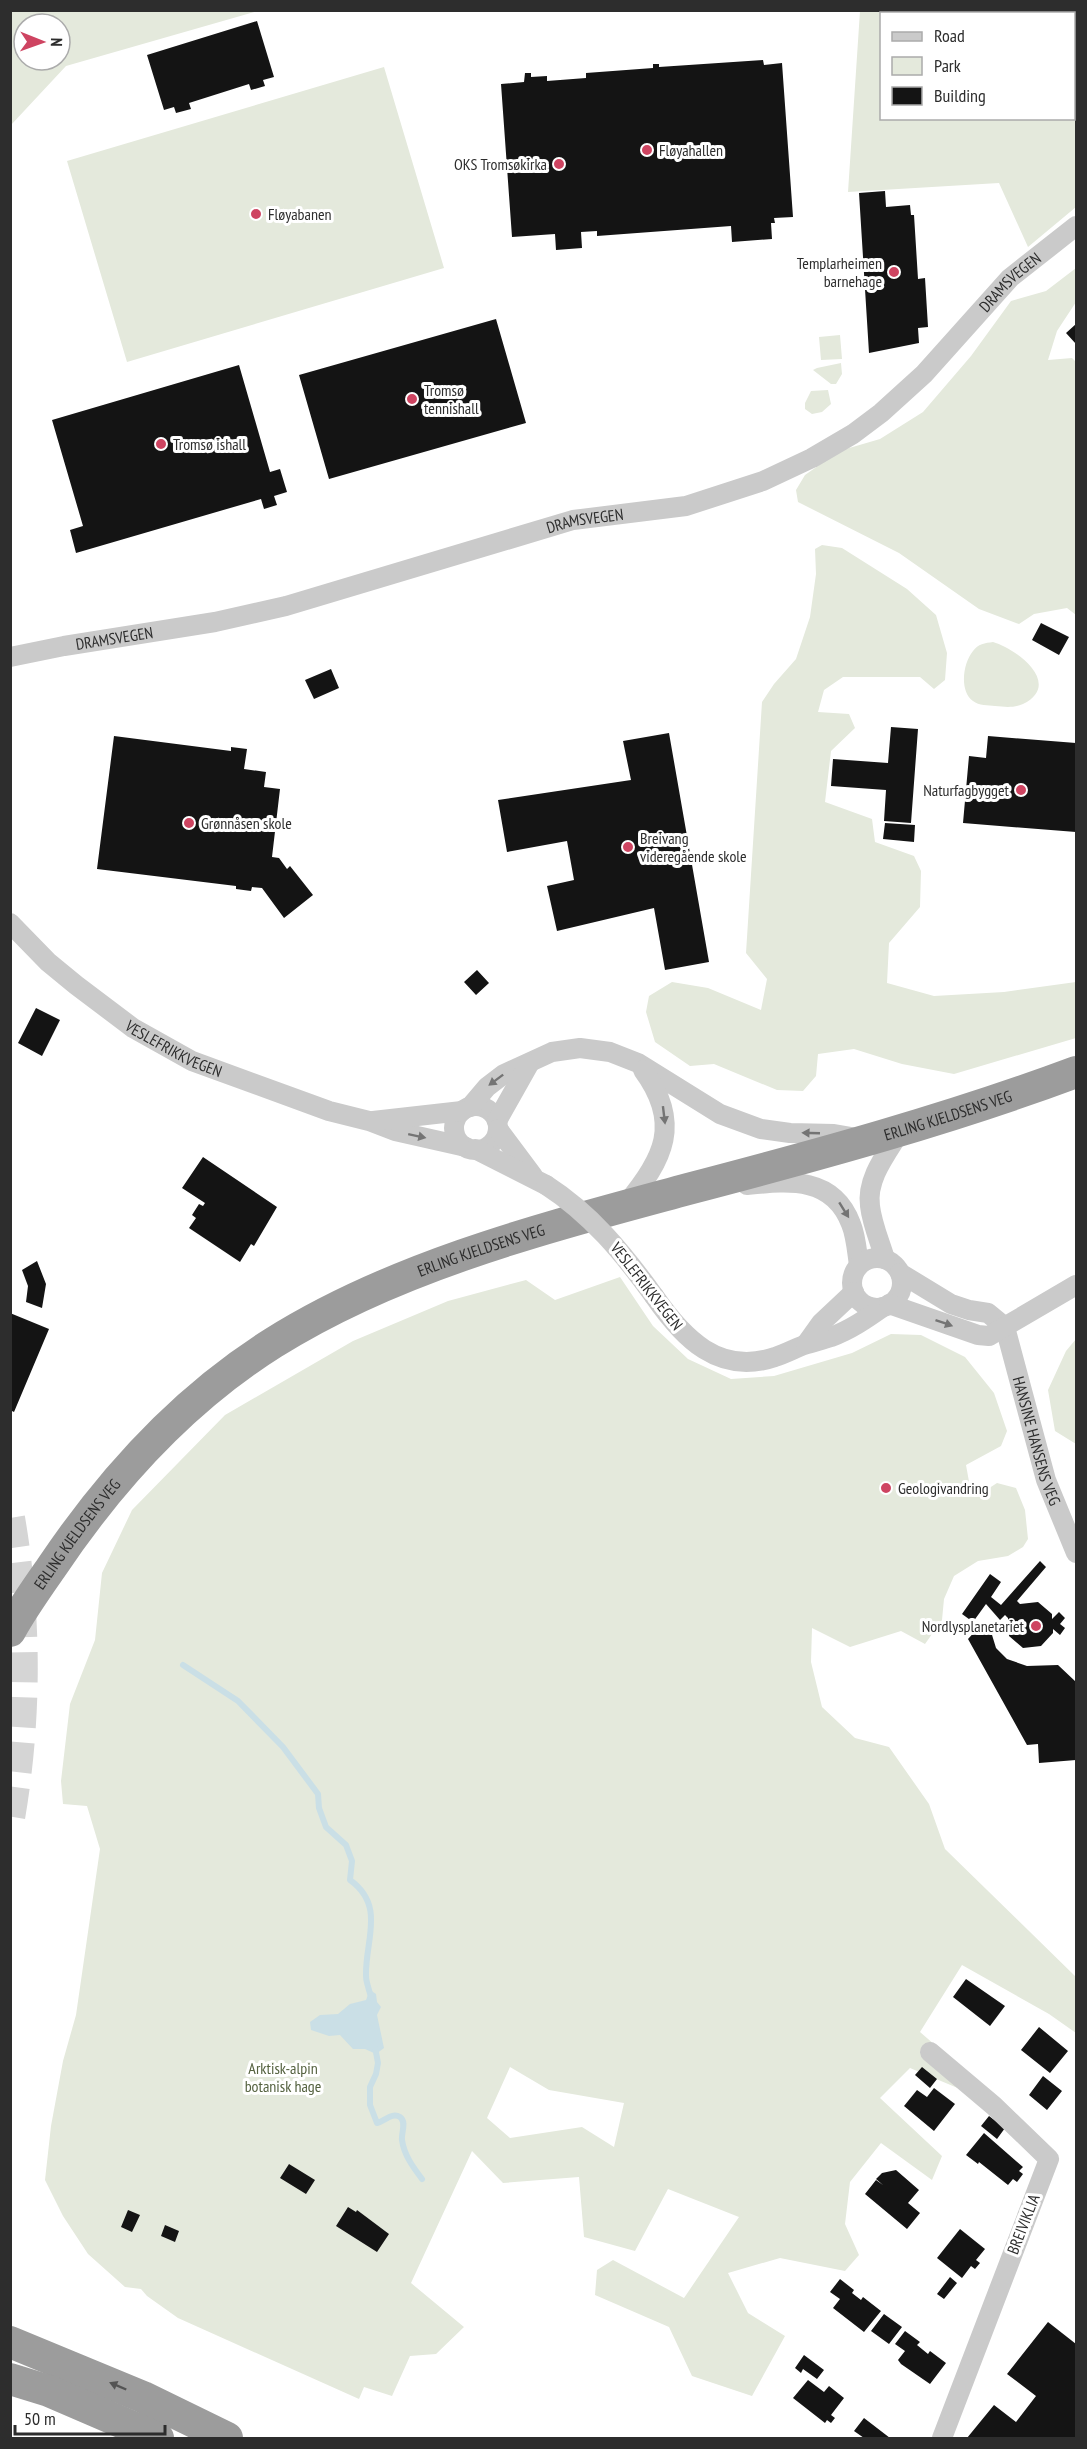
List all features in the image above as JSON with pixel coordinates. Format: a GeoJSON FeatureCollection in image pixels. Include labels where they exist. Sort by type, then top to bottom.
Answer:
{"type":"FeatureCollection","features":[{"type":"Feature","properties":{"kind":"highway","name":"ERLING KJELDSENS VEG"},"geometry":{"type":"LineString","coordinates":[[10,1631],[69,1540],[121,1476],[172,1421],[215,1385],[273,1342],[369,1291],[488,1247],[624,1206],[869,1140],[1031,1089],[1077,1072]]}},
{"type":"Feature","properties":{"kind":"highway"},"geometry":{"type":"LineString","coordinates":[[10,2322],[59,2361]]}},
{"type":"Feature","properties":{"kind":"highway"},"geometry":{"type":"LineString","coordinates":[[10,2342],[143,2397],[227,2439]]}},
{"type":"Feature","properties":{"kind":"highway"},"geometry":{"type":"LineString","coordinates":[[10,2379],[50,2391],[158,2439]]}},
{"type":"Feature","properties":{"kind":"highway"},"geometry":{"type":"LineString","coordinates":[[10,2395],[50,2391]]}},
{"type":"Feature","properties":{"kind":"street","name":"DRAMSVEGEN"},"geometry":{"type":"LineString","coordinates":[[11,656],[215,622],[276,609],[573,520],[686,506],[763,481],[812,458],[853,434],[881,413],[924,374],[1010,278],[1077,226]]}},
{"type":"Feature","properties":{"kind":"street","name":"VESLEFRIKKVEGEN"},"geometry":{"type":"LineString","coordinates":[[10,922],[48,962],[133,1028],[156,1043],[192,1061],[276,1094],[329,1111],[369,1121],[395,1131],[471,1148],[540,1182],[568,1201],[603,1230],[674,1324],[700,1348],[727,1360],[745,1363],[761,1361],[831,1337],[853,1327],[886,1306]]}},
{"type":"Feature","properties":{"kind":"street"},"geometry":{"type":"LineString","coordinates":[[529,1064],[490,1144],[471,1148],[456,1134],[455,1126],[466,1109],[487,1087],[504,1074],[552,1052],[580,1048],[610,1052],[638,1064],[712,1110],[761,1129],[790,1133],[834,1134],[869,1140]]}},
{"type":"Feature","properties":{"kind":"street"},"geometry":{"type":"LineString","coordinates":[[624,1206],[654,1169],[665,1131],[665,1112],[660,1097],[638,1064]]}},
{"type":"Feature","properties":{"kind":"street"},"geometry":{"type":"LineString","coordinates":[[466,1109],[478,1106],[486,1108],[498,1125]]}},
{"type":"Feature","properties":{"kind":"street","name":"VESLEFRIKKVEGEN"},"geometry":{"type":"LineString","coordinates":[[369,1121],[466,1109]]}},
{"type":"Feature","properties":{"kind":"street","name":"VESLEFRIKKVEGEN"},"geometry":{"type":"LineString","coordinates":[[498,1125],[540,1182]]}},
{"type":"Feature","properties":{"kind":"street"},"geometry":{"type":"LineString","coordinates":[[885,1259],[869,1203],[871,1187],[883,1159],[901,1130]]}},
{"type":"Feature","properties":{"kind":"street"},"geometry":{"type":"LineString","coordinates":[[690,1189],[783,1182],[822,1189],[837,1200],[852,1225],[859,1265],[853,1278],[854,1292],[862,1303],[868,1306],[886,1306],[978,1335],[989,1336],[1077,1285]]}},
{"type":"Feature","properties":{"kind":"street"},"geometry":{"type":"LineString","coordinates":[[859,1265],[871,1258],[885,1259],[900,1274],[951,1304],[988,1313],[1005,1327]]}},
{"type":"Feature","properties":{"kind":"street"},"geometry":{"type":"LineString","coordinates":[[886,1306],[899,1294],[900,1274]]}},
{"type":"Feature","properties":{"kind":"street"},"geometry":{"type":"LineString","coordinates":[[806,1344],[821,1323],[854,1292]]}},
{"type":"Feature","properties":{"kind":"street","name":"HANSINE HANSENS VEG"},"geometry":{"type":"LineString","coordinates":[[1005,1327],[1039,1457],[1062,1521],[1077,1553]]}},
{"type":"Feature","properties":{"kind":"street","name":"BREIVIKLIA"},"geometry":{"type":"LineString","coordinates":[[930,2052],[993,2106],[1049,2159],[942,2439]]}},
{"type":"Feature","properties":{"kind":"green space"},"geometry":{"type":"Polygon","coordinates":[[[11,11],[258,11],[72,64],[72,12],[12,12],[12,72],[60,72],[11,125],[11,11]]]}},
{"type":"Feature","properties":{"kind":"green space"},"geometry":{"type":"Polygon","coordinates":[[[860,11],[1076,11],[1076,207],[1028,247],[999,183],[848,192],[860,11]]]}},
{"type":"Feature","properties":{"kind":"green space","name":"Fløyabanen"},"geometry":{"type":"Polygon","coordinates":[[[384,67],[444,268],[127,362],[67,161],[384,67]]]}},
{"type":"Feature","properties":{"kind":"green space"},"geometry":{"type":"Polygon","coordinates":[[[1076,268],[1076,302],[1057,331],[1048,360],[1072,358],[1076,362],[1076,615],[1067,608],[1034,614],[1019,624],[979,609],[899,553],[798,502],[796,490],[805,475],[839,451],[880,439],[923,412],[971,356],[1011,301],[1046,291],[1076,268]]]}},
{"type":"Feature","properties":{"kind":"green space"},"geometry":{"type":"Polygon","coordinates":[[[840,335],[842,359],[821,360],[819,337],[840,335]]]}},
{"type":"Feature","properties":{"kind":"green space"},"geometry":{"type":"Polygon","coordinates":[[[841,363],[842,374],[836,384],[831,384],[813,370],[817,368],[841,363]]]}},
{"type":"Feature","properties":{"kind":"green space"},"geometry":{"type":"Polygon","coordinates":[[[828,390],[831,404],[822,412],[812,414],[805,409],[805,403],[811,391],[828,390]]]}},
{"type":"Feature","properties":{"kind":"green space"},"geometry":{"type":"Polygon","coordinates":[[[822,545],[842,548],[907,589],[936,615],[947,653],[945,680],[934,689],[920,677],[843,677],[824,690],[818,712],[849,714],[855,728],[831,751],[825,802],[872,819],[875,842],[914,856],[921,871],[920,907],[889,943],[887,983],[934,996],[1004,992],[1076,982],[1076,1038],[954,1074],[902,1064],[854,1049],[818,1054],[816,1076],[803,1091],[777,1090],[714,1064],[690,1066],[655,1042],[646,1012],[649,996],[672,982],[708,988],[761,1010],[767,979],[746,953],[762,702],[796,659],[810,617],[816,574],[815,549],[822,545]]]}},
{"type":"Feature","properties":{"kind":"green space"},"geometry":{"type":"Polygon","coordinates":[[[993,642],[1024,659],[1037,677],[1039,687],[1034,696],[1023,704],[1009,707],[981,705],[975,703],[966,691],[964,677],[970,656],[979,645],[993,642]]]}},
{"type":"Feature","properties":{"kind":"green space","name":"Arktisk-alpin botanisk hage"},"geometry":{"type":"Polygon","coordinates":[[[620,1277],[653,1326],[688,1359],[731,1379],[774,1376],[852,1353],[891,1334],[921,1335],[965,1357],[994,1393],[1007,1431],[1001,1446],[966,1465],[970,1487],[980,1494],[997,1483],[1016,1488],[1025,1510],[1028,1539],[1023,1547],[1008,1556],[978,1561],[954,1576],[944,1599],[942,1620],[925,1644],[901,1631],[850,1647],[812,1628],[811,1662],[822,1707],[855,1738],[889,1747],[929,1804],[945,1849],[1076,1977],[1076,2033],[1049,2014],[962,1965],[920,2032],[958,2065],[960,2089],[910,2068],[880,2098],[942,2156],[932,2180],[881,2143],[850,2182],[845,2224],[859,2255],[845,2271],[780,2258],[728,2273],[748,2313],[785,2336],[752,2396],[692,2376],[669,2327],[595,2295],[597,2270],[613,2260],[684,2298],[739,2217],[668,2189],[635,2251],[584,2237],[579,2177],[503,2183],[472,2151],[411,2283],[464,2327],[436,2354],[410,2356],[392,2396],[364,2387],[359,2399],[178,2318],[147,2296],[141,2289],[125,2287],[88,2254],[63,2216],[45,2180],[51,2126],[63,2061],[76,2015],[100,1849],[87,1806],[63,1804],[61,1781],[70,1704],[95,1640],[102,1573],[132,1510],[225,1415],[353,1341],[448,1301],[526,1280],[555,1300],[620,1277]],[[510,2067],[487,2118],[510,2138],[582,2127],[614,2147],[624,2103],[549,2090],[510,2067]]]}},
{"type":"Feature","properties":{"kind":"green space"},"geometry":{"type":"Polygon","coordinates":[[[1076,1339],[1076,1444],[1055,1431],[1048,1390],[1066,1351],[1076,1339]]]}},
{"type":"Feature","properties":{"kind":"water"},"geometry":{"type":"Polygon","coordinates":[[[370,1990],[376,1994],[377,2002],[381,2007],[377,2015],[384,2048],[376,2054],[365,2049],[353,2049],[340,2035],[329,2036],[311,2030],[310,2022],[320,2015],[338,2014],[350,2004],[366,2000],[370,1990]]]}},
{"type":"Feature","properties":{"kind":"building"},"geometry":{"type":"Polygon","coordinates":[[[257,21],[274,77],[263,80],[265,86],[251,90],[249,84],[189,103],[191,109],[176,113],[174,107],[164,110],[147,55],[257,21]]]}},
{"type":"Feature","properties":{"kind":"building","name":"Fløyahallen"},"geometry":{"type":"Polygon","coordinates":[[[763,60],[764,65],[782,63],[793,217],[774,218],[775,223],[771,223],[772,239],[732,242],[731,226],[597,236],[597,231],[581,232],[582,248],[556,250],[555,234],[512,237],[501,84],[524,82],[525,73],[531,73],[531,77],[547,76],[547,81],[586,78],[586,73],[653,68],[653,64],[659,64],[659,67],[763,60]]]}},
{"type":"Feature","properties":{"kind":"building"},"geometry":{"type":"Polygon","coordinates":[[[885,191],[886,207],[910,205],[911,215],[914,215],[918,279],[925,278],[928,327],[918,328],[919,343],[869,353],[859,193],[885,191]]]}},
{"type":"Feature","properties":{"kind":"building","name":"Tromsø tennishall"},"geometry":{"type":"Polygon","coordinates":[[[496,319],[526,423],[329,479],[299,375],[496,319]]]}},
{"type":"Feature","properties":{"kind":"building"},"geometry":{"type":"Polygon","coordinates":[[[1076,324],[1076,344],[1066,333],[1076,324]]]}},
{"type":"Feature","properties":{"kind":"building","name":"Tromsø ishall"},"geometry":{"type":"Polygon","coordinates":[[[239,365],[270,472],[280,469],[287,492],[274,496],[277,505],[264,509],[261,499],[76,553],[70,530],[83,526],[52,420],[239,365]]]}},
{"type":"Feature","properties":{"kind":"building"},"geometry":{"type":"Polygon","coordinates":[[[1041,623],[1069,637],[1059,655],[1032,640],[1041,623]]]}},
{"type":"Feature","properties":{"kind":"building"},"geometry":{"type":"Polygon","coordinates":[[[331,669],[339,688],[314,699],[305,680],[331,669]]]}},
{"type":"Feature","properties":{"kind":"building"},"geometry":{"type":"Polygon","coordinates":[[[891,727],[918,729],[911,823],[884,821],[886,790],[831,786],[833,759],[888,763],[891,727]]]}},
{"type":"Feature","properties":{"kind":"building","name":"Breivang videregående skole"},"geometry":{"type":"Polygon","coordinates":[[[669,733],[709,962],[665,970],[654,908],[557,931],[547,886],[574,880],[567,841],[507,852],[498,800],[631,780],[623,741],[669,733]]]}},
{"type":"Feature","properties":{"kind":"building","name":"Grønnåsen skole"},"geometry":{"type":"Polygon","coordinates":[[[114,736],[231,751],[231,747],[247,749],[244,769],[266,772],[264,787],[280,789],[272,857],[279,858],[287,869],[290,866],[313,895],[284,918],[262,888],[252,887],[251,891],[236,889],[236,886],[97,869],[114,736]]]}},
{"type":"Feature","properties":{"kind":"building","name":"Naturfagbygget"},"geometry":{"type":"Polygon","coordinates":[[[988,736],[1076,743],[1076,832],[963,823],[969,756],[986,758],[988,736]]]}},
{"type":"Feature","properties":{"kind":"building"},"geometry":{"type":"Polygon","coordinates":[[[885,823],[915,825],[914,842],[883,839],[885,823]]]}},
{"type":"Feature","properties":{"kind":"building"},"geometry":{"type":"Polygon","coordinates":[[[477,970],[489,983],[476,995],[464,982],[477,970]]]}},
{"type":"Feature","properties":{"kind":"building"},"geometry":{"type":"Polygon","coordinates":[[[36,1008],[60,1020],[42,1056],[18,1043],[36,1008]]]}},
{"type":"Feature","properties":{"kind":"building"},"geometry":{"type":"Polygon","coordinates":[[[203,1157],[277,1207],[254,1246],[251,1244],[240,1262],[189,1228],[196,1218],[192,1215],[199,1204],[203,1206],[205,1203],[182,1188],[203,1157]]]}},
{"type":"Feature","properties":{"kind":"building"},"geometry":{"type":"Polygon","coordinates":[[[37,1261],[46,1284],[42,1308],[26,1302],[28,1286],[22,1270],[37,1261]]]}},
{"type":"Feature","properties":{"kind":"building"},"geometry":{"type":"Polygon","coordinates":[[[10,1313],[49,1329],[14,1412],[10,1410],[10,1313]]]}},
{"type":"Feature","properties":{"kind":"building"},"geometry":{"type":"Polygon","coordinates":[[[1040,1561],[1046,1567],[1017,1601],[1020,1604],[1038,1602],[1052,1614],[1052,1619],[1059,1612],[1065,1618],[1060,1624],[1065,1628],[1060,1635],[1053,1629],[1053,1633],[1041,1646],[1023,1648],[1009,1636],[1008,1618],[1005,1615],[1000,1620],[986,1604],[973,1622],[962,1614],[990,1574],[1001,1582],[991,1597],[1001,1605],[1040,1561]]]}},
{"type":"Feature","properties":{"kind":"building"},"geometry":{"type":"Polygon","coordinates":[[[989,1625],[996,1648],[1007,1659],[1027,1666],[1058,1665],[1076,1682],[1076,1760],[1039,1763],[1038,1744],[1027,1745],[968,1639],[978,1628],[989,1625]]]}},
{"type":"Feature","properties":{"kind":"building"},"geometry":{"type":"Polygon","coordinates":[[[966,1979],[1005,2006],[990,2026],[953,1997],[966,1979]]]}},
{"type":"Feature","properties":{"kind":"building"},"geometry":{"type":"Polygon","coordinates":[[[1039,2027],[1068,2051],[1050,2073],[1021,2050],[1039,2027]]]}},
{"type":"Feature","properties":{"kind":"building"},"geometry":{"type":"Polygon","coordinates":[[[922,2067],[937,2079],[930,2088],[915,2075],[922,2067]]]}},
{"type":"Feature","properties":{"kind":"building"},"geometry":{"type":"Polygon","coordinates":[[[1043,2076],[1062,2091],[1047,2110],[1029,2095],[1043,2076]]]}},
{"type":"Feature","properties":{"kind":"building"},"geometry":{"type":"Polygon","coordinates":[[[934,2088],[955,2104],[934,2131],[904,2106],[917,2090],[927,2097],[934,2088]]]}},
{"type":"Feature","properties":{"kind":"building"},"geometry":{"type":"Polygon","coordinates":[[[989,2116],[1005,2128],[997,2139],[981,2126],[989,2116]]]}},
{"type":"Feature","properties":{"kind":"building"},"geometry":{"type":"Polygon","coordinates":[[[984,2133],[1023,2167],[1019,2171],[1023,2174],[1017,2182],[1013,2179],[1008,2185],[979,2162],[978,2164],[966,2155],[984,2133]]]}},
{"type":"Feature","properties":{"kind":"building"},"geometry":{"type":"Polygon","coordinates":[[[289,2164],[315,2180],[306,2194],[280,2178],[289,2164]]]}},
{"type":"Feature","properties":{"kind":"building"},"geometry":{"type":"Polygon","coordinates":[[[896,2170],[919,2190],[908,2203],[920,2213],[907,2229],[865,2194],[876,2180],[883,2185],[876,2179],[882,2173],[896,2170]]]}},
{"type":"Feature","properties":{"kind":"building"},"geometry":{"type":"Polygon","coordinates":[[[348,2207],[356,2212],[357,2210],[389,2234],[377,2252],[336,2226],[348,2207]]]}},
{"type":"Feature","properties":{"kind":"building"},"geometry":{"type":"Polygon","coordinates":[[[128,2210],[140,2215],[132,2232],[121,2227],[128,2210]]]}},
{"type":"Feature","properties":{"kind":"building"},"geometry":{"type":"Polygon","coordinates":[[[165,2225],[179,2231],[175,2242],[161,2236],[165,2225]]]}},
{"type":"Feature","properties":{"kind":"building"},"geometry":{"type":"Polygon","coordinates":[[[960,2229],[985,2249],[976,2260],[980,2263],[975,2269],[971,2266],[962,2278],[937,2258],[960,2229]]]}},
{"type":"Feature","properties":{"kind":"building"},"geometry":{"type":"Polygon","coordinates":[[[950,2277],[957,2283],[944,2299],[937,2294],[950,2277]]]}},
{"type":"Feature","properties":{"kind":"building"},"geometry":{"type":"Polygon","coordinates":[[[840,2279],[854,2290],[852,2293],[861,2300],[863,2297],[881,2311],[864,2332],[833,2308],[840,2299],[830,2292],[840,2279]]]}},
{"type":"Feature","properties":{"kind":"building"},"geometry":{"type":"Polygon","coordinates":[[[884,2314],[902,2327],[889,2344],[871,2331],[884,2314]]]}},
{"type":"Feature","properties":{"kind":"building"},"geometry":{"type":"Polygon","coordinates":[[[1048,2322],[1076,2344],[1076,2438],[967,2438],[994,2405],[1016,2422],[1036,2396],[1007,2374],[1048,2322]]]}},
{"type":"Feature","properties":{"kind":"building"},"geometry":{"type":"Polygon","coordinates":[[[905,2331],[920,2342],[917,2345],[928,2354],[930,2351],[946,2363],[930,2384],[898,2360],[905,2351],[895,2344],[905,2331]]]}},
{"type":"Feature","properties":{"kind":"building"},"geometry":{"type":"Polygon","coordinates":[[[804,2355],[824,2370],[817,2379],[803,2369],[801,2373],[795,2368],[804,2355]]]}},
{"type":"Feature","properties":{"kind":"building"},"geometry":{"type":"Polygon","coordinates":[[[808,2380],[824,2392],[829,2386],[844,2398],[831,2415],[835,2418],[831,2423],[827,2420],[825,2423],[793,2398],[808,2380]]]}},
{"type":"Feature","properties":{"kind":"building"},"geometry":{"type":"Polygon","coordinates":[[[864,2418],[890,2438],[864,2438],[854,2431],[864,2418]]]}},
{"type":"Feature","properties":{"kind":"waterway"},"geometry":{"type":"LineString","coordinates":[[183,1665],[238,1701],[283,1747],[318,1794],[319,1808],[326,1827],[346,1845],[352,1861],[350,1880],[361,1890],[368,1901],[371,1912],[366,1976],[371,1998]]}},
{"type":"Feature","properties":{"kind":"waterway"},"geometry":{"type":"LineString","coordinates":[[375,2047],[378,2063],[370,2087],[370,2105],[377,2123],[394,2116],[402,2119],[402,2140],[405,2151],[422,2179]]}},
{"type":"Feature","properties":{"kind":"tunnel"},"geometry":{"type":"LineString","coordinates":[[10,1518],[20,1593],[23,1668],[20,1743],[10,1818]]}},
{"type":"Feature","properties":{"kind":"place","name":"Fløyahallen"},"geometry":{"type":"Point","coordinates":[647,150]}},
{"type":"Feature","properties":{"kind":"place","name":"OKS Tromsøkirka"},"geometry":{"type":"Point","coordinates":[559,164]}},
{"type":"Feature","properties":{"kind":"place","name":"Fløyabanen"},"geometry":{"type":"Point","coordinates":[256,214]}},
{"type":"Feature","properties":{"kind":"place","name":"Templarheimen barnehage"},"geometry":{"type":"Point","coordinates":[894,272]}},
{"type":"Feature","properties":{"kind":"place","name":"Tromsø tennishall"},"geometry":{"type":"Point","coordinates":[412,399]}},
{"type":"Feature","properties":{"kind":"place","name":"Tromsø ishall"},"geometry":{"type":"Point","coordinates":[161,444]}},
{"type":"Feature","properties":{"kind":"place","name":"Naturfagbygget"},"geometry":{"type":"Point","coordinates":[1021,790]}},
{"type":"Feature","properties":{"kind":"place","name":"Grønnåsen skole"},"geometry":{"type":"Point","coordinates":[189,823]}},
{"type":"Feature","properties":{"kind":"place","name":"Breivang videregående skole"},"geometry":{"type":"Point","coordinates":[628,847]}},
{"type":"Feature","properties":{"kind":"place","name":"Geologivandring"},"geometry":{"type":"Point","coordinates":[886,1488]}},
{"type":"Feature","properties":{"kind":"place","name":"Nordlysplanetariet"},"geometry":{"type":"Point","coordinates":[1036,1626]}}]}
